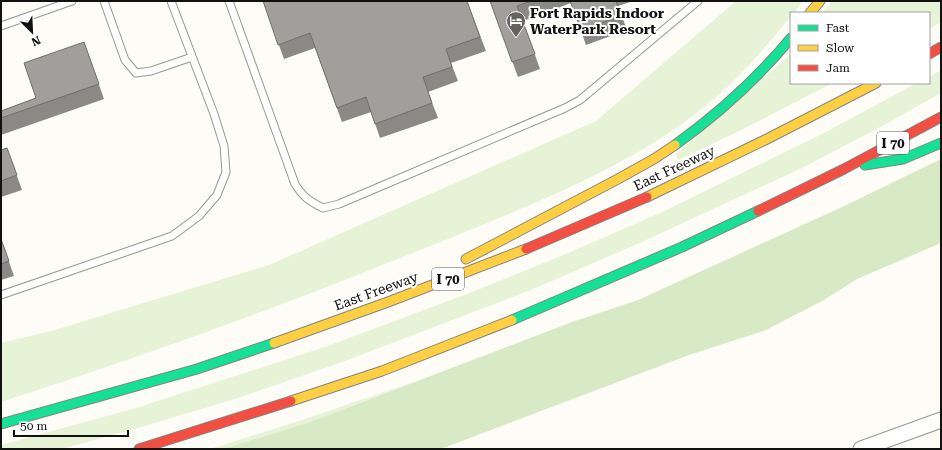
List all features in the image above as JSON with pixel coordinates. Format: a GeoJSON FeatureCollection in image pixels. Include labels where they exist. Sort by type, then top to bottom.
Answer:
{"type":"FeatureCollection","features":[{"type":"Feature","properties":{"kind":"highway"},"geometry":{"type":"LineString","coordinates":[[811,12],[820,1]]}},
{"type":"Feature","properties":{"kind":"highway"},"geometry":{"type":"LineString","coordinates":[[459,263],[543,220],[625,175],[670,148],[709,119],[741,92],[790,39]]}},
{"type":"Feature","properties":{"kind":"highway"},"geometry":{"type":"LineString","coordinates":[[930,53],[941,47]]}},
{"type":"Feature","properties":{"kind":"highway","name":"East Freeway"},"geometry":{"type":"LineString","coordinates":[[1,424],[199,368],[353,316],[474,270],[582,226],[684,180],[764,142],[874,84]]}},
{"type":"Feature","properties":{"kind":"highway","name":"I 70"},"geometry":{"type":"LineString","coordinates":[[139,449],[382,371],[524,316],[682,247],[844,169],[941,117]]}},
{"type":"Feature","properties":{"kind":"highway"},"geometry":{"type":"LineString","coordinates":[[844,169],[903,159],[941,143]]}},
{"type":"Feature","properties":{"kind":"highway"},"geometry":{"type":"LineString","coordinates":[[353,316],[438,273]]}},
{"type":"Feature","properties":{"kind":"street"},"geometry":{"type":"LineString","coordinates":[[861,449],[941,420]]}},
{"type":"Feature","properties":{"kind":"lane"},"geometry":{"type":"LineString","coordinates":[[1,26],[72,1]]}},
{"type":"Feature","properties":{"kind":"lane"},"geometry":{"type":"LineString","coordinates":[[104,1],[125,60],[136,73],[151,71],[192,56]]}},
{"type":"Feature","properties":{"kind":"lane"},"geometry":{"type":"LineString","coordinates":[[1,295],[172,236],[199,216],[217,195],[226,172],[224,146],[214,114],[171,1]]}},
{"type":"Feature","properties":{"kind":"lane"},"geometry":{"type":"LineString","coordinates":[[229,1],[295,184],[301,194],[308,200],[323,208],[339,204],[565,108],[580,100],[698,1]]}},
{"type":"Feature","properties":{"kind":"green space"},"geometry":{"type":"Polygon","coordinates":[[[736,1],[803,1],[795,12],[790,12],[790,17],[769,43],[721,93],[694,115],[664,136],[600,173],[520,209],[450,238],[286,303],[97,370],[1,402],[1,343],[51,331],[269,265],[596,121],[736,1]]]}},
{"type":"Feature","properties":{"kind":"green space"},"geometry":{"type":"Polygon","coordinates":[[[832,1],[941,1],[941,22],[930,28],[930,12],[824,12],[832,1]]]}},
{"type":"Feature","properties":{"kind":"green space"},"geometry":{"type":"Polygon","coordinates":[[[790,55],[790,84],[831,84],[678,160],[676,154],[790,55]]]}},
{"type":"Feature","properties":{"kind":"green space"},"geometry":{"type":"Polygon","coordinates":[[[941,70],[941,93],[886,124],[802,168],[644,241],[531,290],[345,361],[238,398],[138,428],[62,449],[1,449],[1,445],[136,408],[325,347],[472,292],[561,256],[660,213],[820,135],[915,84],[930,84],[930,76],[941,70]]]}},
{"type":"Feature","properties":{"kind":"green space"},"geometry":{"type":"Polygon","coordinates":[[[941,159],[941,243],[857,279],[824,300],[766,330],[689,355],[441,449],[222,449],[307,423],[572,322],[638,300],[840,208],[941,159]]]}},
{"type":"Feature","properties":{"kind":"green space"},"geometry":{"type":"Polygon","coordinates":[[[413,382],[307,423],[222,449],[210,449],[302,420],[413,382]]]}},
{"type":"Feature","properties":{"kind":"building"},"geometry":{"type":"Polygon","coordinates":[[[263,1],[467,1],[480,37],[446,49],[452,67],[423,77],[432,103],[375,124],[366,97],[337,108],[310,33],[278,45],[263,1]]]}},
{"type":"Feature","properties":{"kind":"building"},"geometry":{"type":"Polygon","coordinates":[[[490,1],[532,1],[517,6],[535,54],[512,62],[490,1]]]}},
{"type":"Feature","properties":{"kind":"building"},"geometry":{"type":"Polygon","coordinates":[[[570,1],[616,1],[621,16],[581,30],[570,1]]]}},
{"type":"Feature","properties":{"kind":"building"},"geometry":{"type":"Polygon","coordinates":[[[84,42],[99,84],[1,118],[1,111],[36,98],[24,63],[84,42]]]}},
{"type":"Feature","properties":{"kind":"building"},"geometry":{"type":"Polygon","coordinates":[[[7,148],[17,175],[1,181],[1,150],[7,148]]]}},
{"type":"Feature","properties":{"kind":"building"},"geometry":{"type":"Polygon","coordinates":[[[1,239],[9,261],[1,264],[1,239]]]}},
{"type":"Feature","properties":{"kind":"traffic: fast"},"geometry":{"type":"LineString","coordinates":[[675,145],[722,108],[751,82],[790,39]]}},
{"type":"Feature","properties":{"kind":"traffic: fast"},"geometry":{"type":"LineString","coordinates":[[865,165],[903,159],[941,143]]}},
{"type":"Feature","properties":{"kind":"traffic: fast"},"geometry":{"type":"LineString","coordinates":[[512,320],[682,247],[758,211]]}},
{"type":"Feature","properties":{"kind":"traffic: fast"},"geometry":{"type":"LineString","coordinates":[[1,424],[197,369],[274,343]]}},
{"type":"Feature","properties":{"kind":"traffic: slow"},"geometry":{"type":"LineString","coordinates":[[811,12],[820,1]]}},
{"type":"Feature","properties":{"kind":"traffic: slow"},"geometry":{"type":"LineString","coordinates":[[647,197],[767,139],[874,84]]}},
{"type":"Feature","properties":{"kind":"traffic: slow"},"geometry":{"type":"LineString","coordinates":[[466,259],[618,179],[654,159],[675,145]]}},
{"type":"Feature","properties":{"kind":"traffic: slow"},"geometry":{"type":"LineString","coordinates":[[274,343],[388,302],[526,249]]}},
{"type":"Feature","properties":{"kind":"traffic: slow"},"geometry":{"type":"LineString","coordinates":[[291,401],[382,371],[512,320]]}},
{"type":"Feature","properties":{"kind":"traffic: jam"},"geometry":{"type":"LineString","coordinates":[[930,53],[941,47]]}},
{"type":"Feature","properties":{"kind":"traffic: jam"},"geometry":{"type":"LineString","coordinates":[[758,211],[844,169],[941,117]]}},
{"type":"Feature","properties":{"kind":"traffic: jam"},"geometry":{"type":"LineString","coordinates":[[526,249],[647,197]]}},
{"type":"Feature","properties":{"kind":"traffic: jam"},"geometry":{"type":"LineString","coordinates":[[139,449],[291,401]]}},
{"type":"Feature","properties":{"kind":"place","name":"Fort Rapids Indoor WaterPark Resort"},"geometry":{"type":"Point","coordinates":[516,38]}}]}
